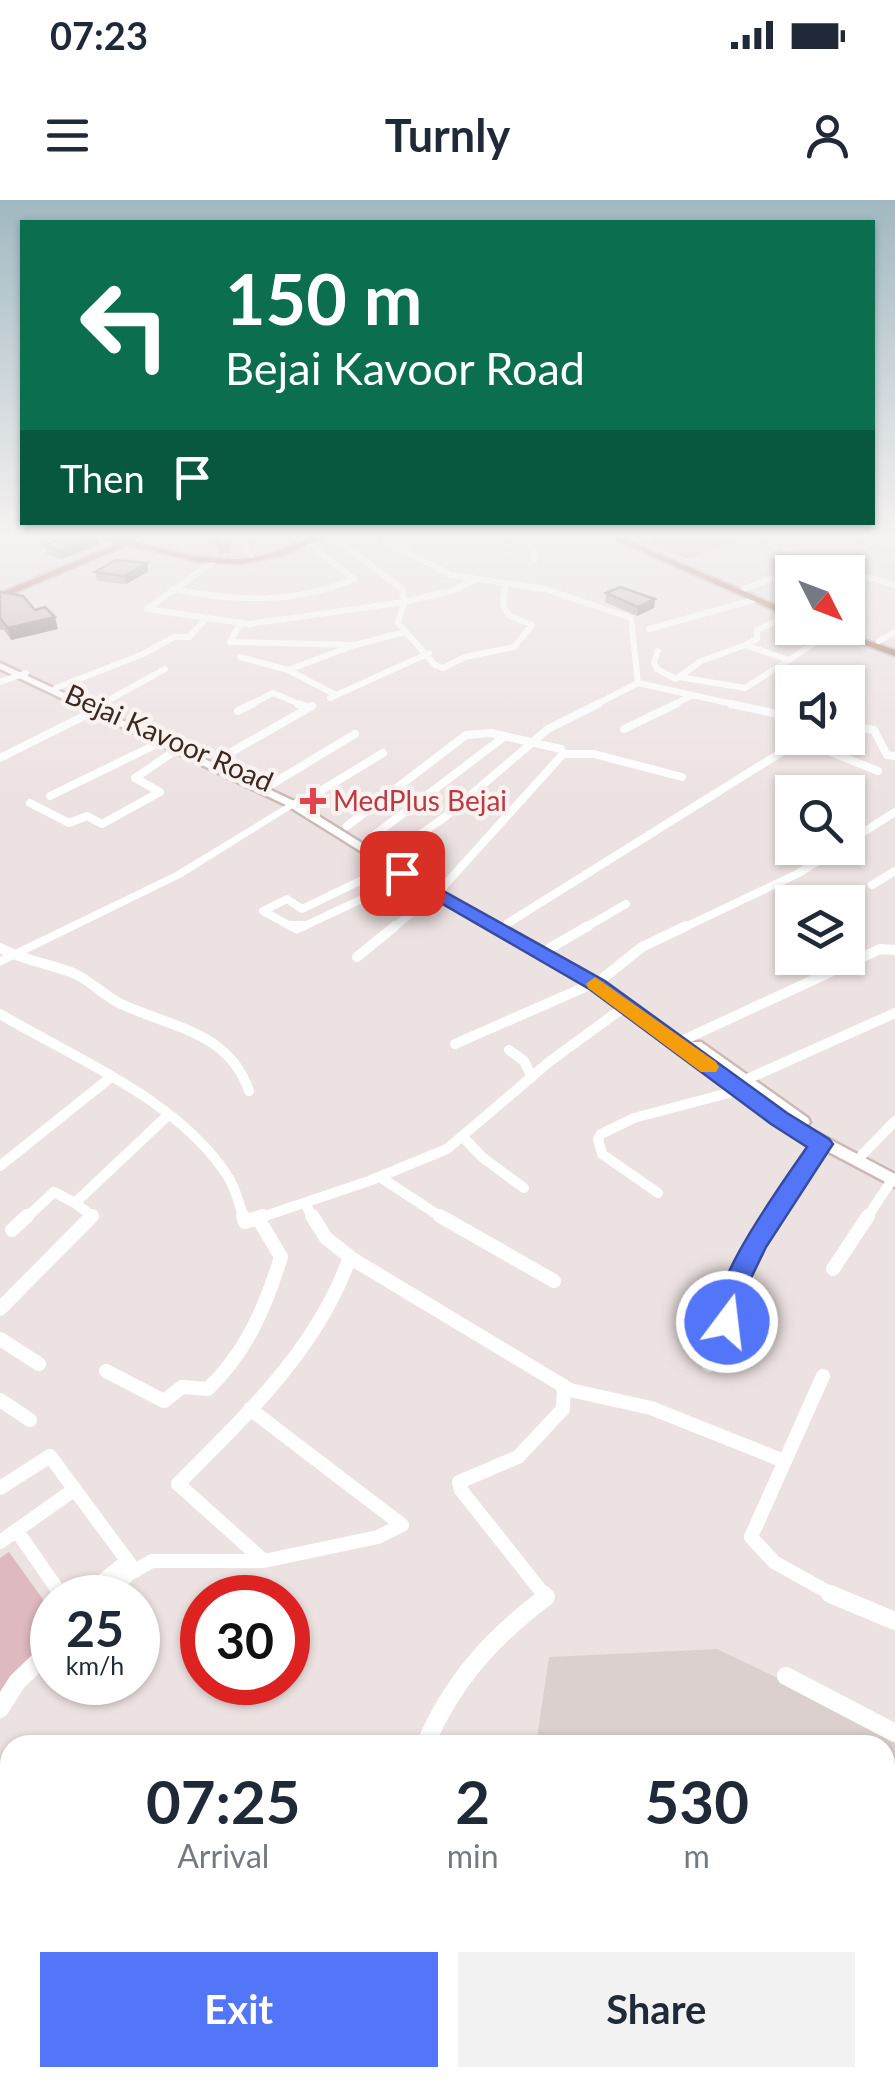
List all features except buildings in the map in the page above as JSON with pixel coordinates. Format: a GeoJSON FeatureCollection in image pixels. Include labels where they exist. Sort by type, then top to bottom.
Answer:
{"type":"FeatureCollection","features":[{"type":"Feature","properties":{"kind":"main road"},"geometry":{"type":"LineString","coordinates":[[865,637],[895,650]]}},
{"type":"Feature","properties":{"kind":"main road"},"geometry":{"type":"LineString","coordinates":[[865,640],[895,650]]}},
{"type":"Feature","properties":{"kind":"main road","name":"Bejai Kavoor Road"},"geometry":{"type":"LineString","coordinates":[[0,658],[22,674],[346,826],[368,840],[408,877],[508,923],[550,948],[821,1144],[894,1178]]}},
{"type":"Feature","properties":{"kind":"main road","name":"Bejai Kavoor Road"},"geometry":{"type":"LineString","coordinates":[[0,666],[272,784],[438,891],[600,982],[627,1005],[682,1040]]}},
{"type":"Feature","properties":{"kind":"main road","name":"Bejai Kavoor Road"},"geometry":{"type":"LineString","coordinates":[[742,1085],[894,1178]]}},
{"type":"Feature","properties":{"kind":"street"},"geometry":{"type":"LineString","coordinates":[[56,688],[143,654],[174,636],[189,637],[203,622]]}},
{"type":"Feature","properties":{"kind":"street"},"geometry":{"type":"LineString","coordinates":[[223,622],[254,622]]}},
{"type":"Feature","properties":{"kind":"street"},"geometry":{"type":"LineString","coordinates":[[399,622],[443,668],[465,657],[514,648],[532,624],[527,622]]}},
{"type":"Feature","properties":{"kind":"street"},"geometry":{"type":"LineString","coordinates":[[631,622],[638,683]]}},
{"type":"Feature","properties":{"kind":"street"},"geometry":{"type":"LineString","coordinates":[[648,629],[673,622]]}},
{"type":"Feature","properties":{"kind":"street"},"geometry":{"type":"LineString","coordinates":[[656,688],[701,661],[757,640],[758,630],[769,622]]}},
{"type":"Feature","properties":{"kind":"street"},"geometry":{"type":"LineString","coordinates":[[239,624],[230,642],[236,644],[355,645]]}},
{"type":"Feature","properties":{"kind":"street"},"geometry":{"type":"LineString","coordinates":[[288,670],[355,645],[405,632]]}},
{"type":"Feature","properties":{"kind":"street"},"geometry":{"type":"LineString","coordinates":[[879,641],[895,632]]}},
{"type":"Feature","properties":{"kind":"street"},"geometry":{"type":"LineString","coordinates":[[658,652],[654,662],[658,669],[678,678],[745,688],[810,645]]}},
{"type":"Feature","properties":{"kind":"street"},"geometry":{"type":"LineString","coordinates":[[745,646],[790,660]]}},
{"type":"Feature","properties":{"kind":"street"},"geometry":{"type":"LineString","coordinates":[[240,657],[288,670],[333,696],[429,653]]}},
{"type":"Feature","properties":{"kind":"street"},"geometry":{"type":"LineString","coordinates":[[0,758],[165,669]]}},
{"type":"Feature","properties":{"kind":"street"},"geometry":{"type":"LineString","coordinates":[[0,682],[22,674]]}},
{"type":"Feature","properties":{"kind":"street"},"geometry":{"type":"LineString","coordinates":[[302,909],[391,860],[548,729],[638,683],[775,713]]}},
{"type":"Feature","properties":{"kind":"street"},"geometry":{"type":"LineString","coordinates":[[218,759],[311,707],[272,692],[238,711]]}},
{"type":"Feature","properties":{"kind":"street"},"geometry":{"type":"LineString","coordinates":[[624,729],[692,696]]}},
{"type":"Feature","properties":{"kind":"street"},"geometry":{"type":"LineString","coordinates":[[865,729],[874,730],[888,755],[895,756]]}},
{"type":"Feature","properties":{"kind":"street"},"geometry":{"type":"LineString","coordinates":[[272,784],[355,734]]}},
{"type":"Feature","properties":{"kind":"street"},"geometry":{"type":"LineString","coordinates":[[346,826],[466,735],[548,743],[562,749],[563,754]]}},
{"type":"Feature","properties":{"kind":"street"},"geometry":{"type":"LineString","coordinates":[[368,840],[505,736]]}},
{"type":"Feature","properties":{"kind":"street"},"geometry":{"type":"LineString","coordinates":[[508,923],[800,740],[878,771]]}},
{"type":"Feature","properties":{"kind":"street"},"geometry":{"type":"LineString","coordinates":[[50,796],[163,741]]}},
{"type":"Feature","properties":{"kind":"street"},"geometry":{"type":"LineString","coordinates":[[30,803],[69,823],[87,816],[102,824],[160,792],[134,778],[179,748]]}},
{"type":"Feature","properties":{"kind":"street"},"geometry":{"type":"LineString","coordinates":[[0,962],[178,875],[383,752]]}},
{"type":"Feature","properties":{"kind":"street"},"geometry":{"type":"LineString","coordinates":[[357,957],[438,891],[563,754],[594,754],[682,777]]}},
{"type":"Feature","properties":{"kind":"street"},"geometry":{"type":"LineString","coordinates":[[865,831],[895,812]]}},
{"type":"Feature","properties":{"kind":"street"},"geometry":{"type":"LineString","coordinates":[[455,1044],[600,982],[658,938],[813,865]]}},
{"type":"Feature","properties":{"kind":"street"},"geometry":{"type":"LineString","coordinates":[[872,885],[895,871]]}},
{"type":"Feature","properties":{"kind":"street"},"geometry":{"type":"LineString","coordinates":[[314,918],[287,898],[263,911],[295,930],[408,877]]}},
{"type":"Feature","properties":{"kind":"street"},"geometry":{"type":"LineString","coordinates":[[550,948],[626,904]]}},
{"type":"Feature","properties":{"kind":"street"},"geometry":{"type":"LineString","coordinates":[[0,948],[29,963],[78,975],[116,1002],[200,1034],[241,1066],[249,1092]]}},
{"type":"Feature","properties":{"kind":"street"},"geometry":{"type":"LineString","coordinates":[[682,1040],[880,948],[895,950]]}},
{"type":"Feature","properties":{"kind":"street"},"geometry":{"type":"LineString","coordinates":[[0,1014],[110,1078],[166,1116],[224,1171],[245,1222],[428,1159],[464,1138],[532,1077],[627,1005]]}},
{"type":"Feature","properties":{"kind":"street"},"geometry":{"type":"LineString","coordinates":[[658,1193],[602,1154],[598,1139],[601,1134],[634,1118],[742,1085],[895,1013]]}},
{"type":"Feature","properties":{"kind":"street"},"geometry":{"type":"LineString","coordinates":[[508,1050],[524,1061],[532,1077]]}},
{"type":"Feature","properties":{"kind":"street"},"geometry":{"type":"LineString","coordinates":[[0,1166],[110,1078]]}},
{"type":"Feature","properties":{"kind":"street"},"geometry":{"type":"LineString","coordinates":[[75,1203],[166,1116]]}},
{"type":"Feature","properties":{"kind":"street"},"geometry":{"type":"LineString","coordinates":[[862,1155],[895,1120]]}},
{"type":"Feature","properties":{"kind":"street"},"geometry":{"type":"LineString","coordinates":[[464,1138],[482,1157],[524,1188]]}},
{"type":"Feature","properties":{"kind":"street"},"geometry":{"type":"LineString","coordinates":[[709,1365],[727,1322],[738,1278],[758,1240],[821,1144]]}},
{"type":"Feature","properties":{"kind":"street"},"geometry":{"type":"LineString","coordinates":[[380,1177],[471,1236],[554,1280]]}},
{"type":"Feature","properties":{"kind":"street"},"geometry":{"type":"LineString","coordinates":[[834,1269],[894,1178]]}},
{"type":"Feature","properties":{"kind":"street"},"geometry":{"type":"LineString","coordinates":[[0,1310],[92,1216],[54,1192],[12,1230]]}},
{"type":"Feature","properties":{"kind":"street"},"geometry":{"type":"LineString","coordinates":[[305,1204],[326,1238],[350,1257],[564,1386],[651,1408],[784,1461]]}},
{"type":"Feature","properties":{"kind":"street"},"geometry":{"type":"LineString","coordinates":[[106,1370],[164,1401],[182,1387],[208,1389],[231,1368],[260,1325],[281,1257],[258,1218]]}},
{"type":"Feature","properties":{"kind":"street"},"geometry":{"type":"LineString","coordinates":[[264,1560],[178,1484],[294,1359],[345,1276],[350,1257]]}},
{"type":"Feature","properties":{"kind":"street"},"geometry":{"type":"LineString","coordinates":[[0,1339],[39,1364]]}},
{"type":"Feature","properties":{"kind":"street"},"geometry":{"type":"LineString","coordinates":[[824,1376],[750,1537],[754,1548],[829,1594],[895,1621]]}},
{"type":"Feature","properties":{"kind":"street"},"geometry":{"type":"LineString","coordinates":[[430,1735],[461,1671],[509,1623],[546,1597],[461,1490],[459,1482],[518,1457],[563,1409],[564,1386]]}},
{"type":"Feature","properties":{"kind":"street"},"geometry":{"type":"LineString","coordinates":[[0,1400],[30,1420]]}},
{"type":"Feature","properties":{"kind":"street"},"geometry":{"type":"LineString","coordinates":[[117,1575],[131,1566],[152,1561],[264,1560],[378,1537],[402,1525],[250,1410]]}},
{"type":"Feature","properties":{"kind":"street"},"geometry":{"type":"LineString","coordinates":[[0,1488],[50,1456],[131,1566]]}},
{"type":"Feature","properties":{"kind":"street"},"geometry":{"type":"LineString","coordinates":[[0,1542],[74,1490]]}},
{"type":"Feature","properties":{"kind":"street"},"geometry":{"type":"LineString","coordinates":[[17,1531],[47,1575]]}},
{"type":"Feature","properties":{"kind":"street"},"geometry":{"type":"LineString","coordinates":[[123,1575],[131,1566]]}},
{"type":"Feature","properties":{"kind":"street"},"geometry":{"type":"LineString","coordinates":[[0,1709],[30,1669]]}},
{"type":"Feature","properties":{"kind":"street"},"geometry":{"type":"LineString","coordinates":[[786,1676],[895,1733]]}},
{"type":"Feature","properties":{"kind":"shaded area"},"geometry":{"type":"Polygon","coordinates":[[[9,1552],[30,1581],[30,1661],[0,1711],[0,1558],[9,1552]]]}},
{"type":"Feature","properties":{"kind":"shaded area"},"geometry":{"type":"Polygon","coordinates":[[[717,1649],[860,1717],[884,1735],[537,1735],[549,1657],[717,1649]]]}},
{"type":"Feature","properties":{"kind":"slow traffic"},"geometry":{"type":"LineString","coordinates":[[595,984],[709,1067]]}},
{"type":"Feature","properties":{"kind":"place","name":"MedPlus Bejai"},"geometry":{"type":"Point","coordinates":[313,801]}},
{"type":"Feature","properties":{"kind":"route"},"geometry":{"type":"LineString","coordinates":[[402,873],[598,985],[779,1119],[821,1144],[758,1240],[738,1278],[727,1322]]}}]}
